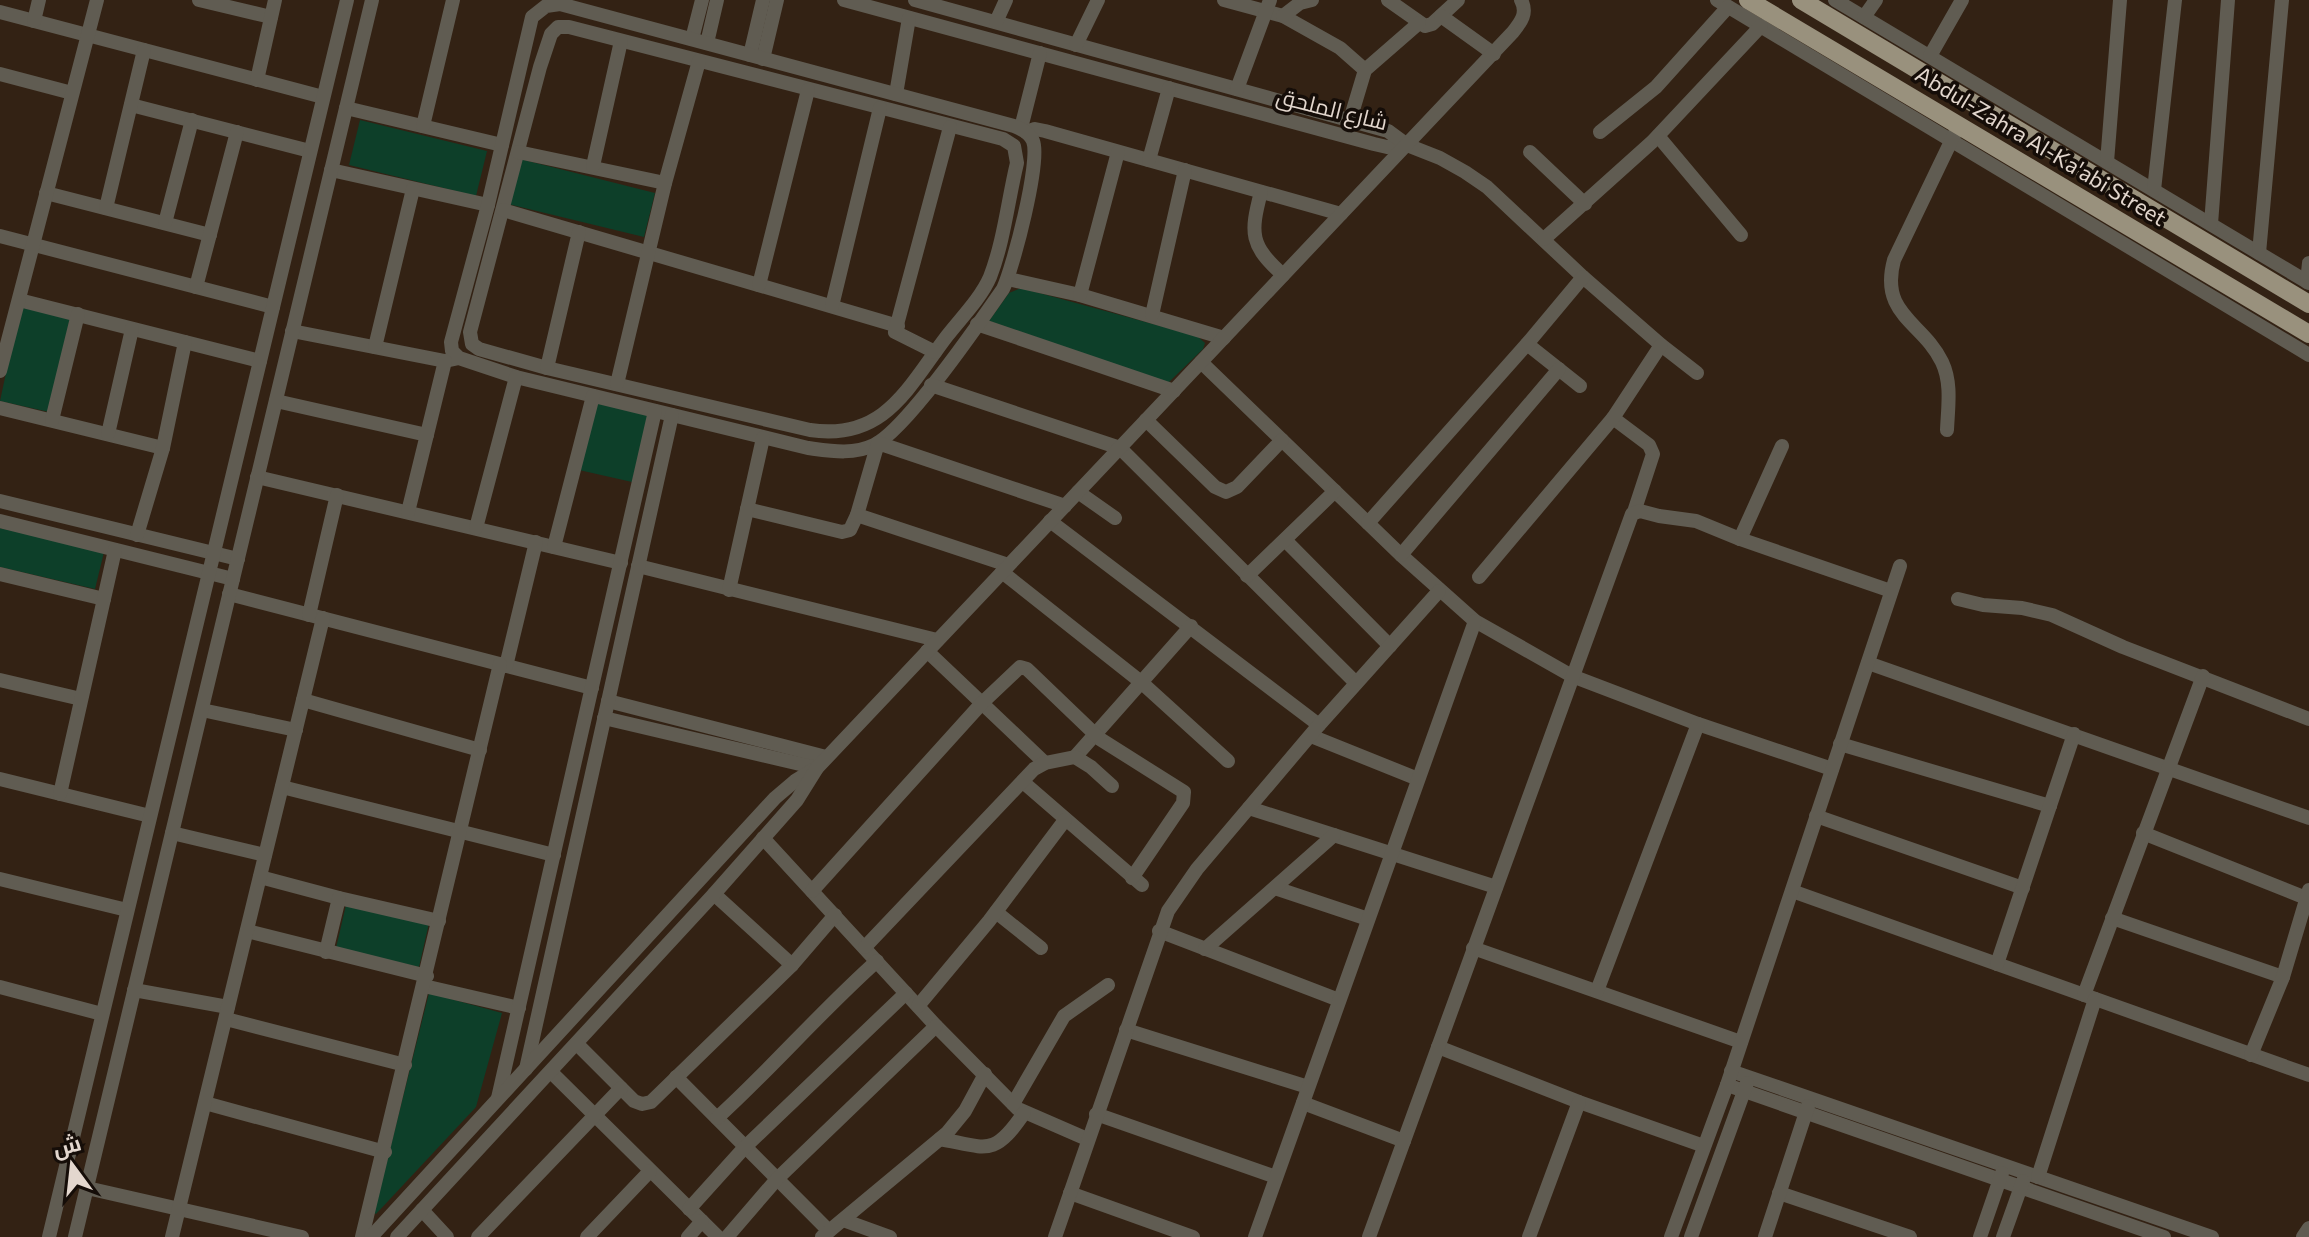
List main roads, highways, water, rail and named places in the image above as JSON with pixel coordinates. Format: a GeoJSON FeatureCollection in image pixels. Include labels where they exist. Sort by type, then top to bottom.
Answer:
{"type":"FeatureCollection","features":[{"type":"Feature","properties":{"kind":"main road","name":"Abdul-Zahra Al-Ka'abi Street"},"geometry":{"type":"LineString","coordinates":[[1748,0],[1955,133],[2309,334]]}},
{"type":"Feature","properties":{"kind":"main road","name":"Abdul-Zahra Al-Ka'abi Street"},"geometry":{"type":"LineString","coordinates":[[1801,0],[2309,304]]}}]}
